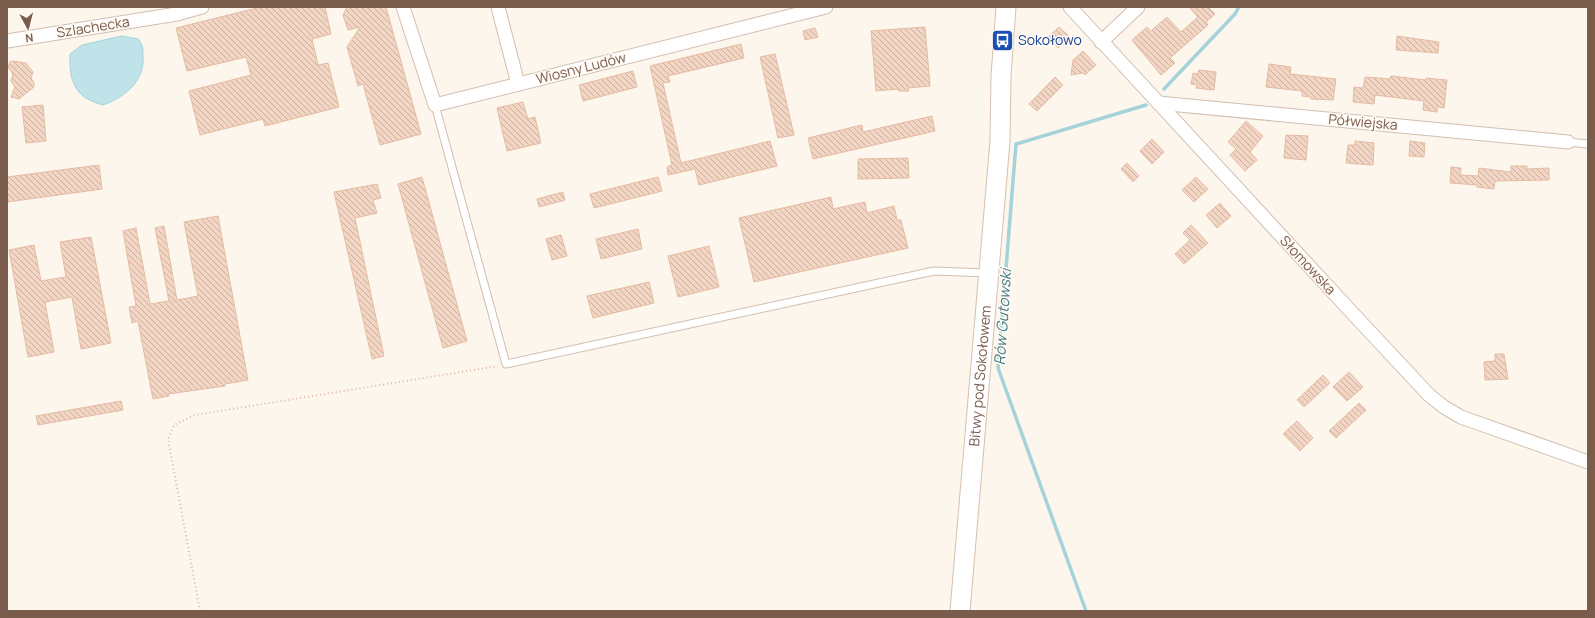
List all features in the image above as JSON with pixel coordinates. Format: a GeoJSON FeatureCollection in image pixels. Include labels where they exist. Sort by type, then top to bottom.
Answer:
{"type":"FeatureCollection","features":[{"type":"Feature","properties":{"kind":"street","name":"Szlachecka"},"geometry":{"type":"LineString","coordinates":[[7,41],[177,14],[202,7]]}},
{"type":"Feature","properties":{"kind":"street"},"geometry":{"type":"LineString","coordinates":[[403,7],[435,105]]}},
{"type":"Feature","properties":{"kind":"street"},"geometry":{"type":"LineString","coordinates":[[498,7],[518,84]]}},
{"type":"Feature","properties":{"kind":"street","name":"Wiosny Ludów"},"geometry":{"type":"LineString","coordinates":[[435,105],[826,7]]}},
{"type":"Feature","properties":{"kind":"street","name":"Bitwy pod Sokołowem"},"geometry":{"type":"LineString","coordinates":[[960,611],[1000,141],[1001,76],[1006,7]]}},
{"type":"Feature","properties":{"kind":"street","name":"Bitwy pod Sokołowem"},"geometry":{"type":"LineString","coordinates":[[1000,141],[1012,76],[1017,7]]}},
{"type":"Feature","properties":{"kind":"street","name":"Słomowska"},"geometry":{"type":"LineString","coordinates":[[1070,7],[1356,318],[1429,395],[1444,407],[1478,424],[1588,462]]}},
{"type":"Feature","properties":{"kind":"street"},"geometry":{"type":"LineString","coordinates":[[1101,42],[1138,7]]}},
{"type":"Feature","properties":{"kind":"street","name":"Półwiejska"},"geometry":{"type":"LineString","coordinates":[[1158,103],[1568,142]]}},
{"type":"Feature","properties":{"kind":"lane"},"geometry":{"type":"LineString","coordinates":[[435,105],[506,364],[934,271],[988,272]]}},
{"type":"Feature","properties":{"kind":"lane"},"geometry":{"type":"LineString","coordinates":[[1568,142],[1588,144]]}},
{"type":"Feature","properties":{"kind":"path"},"geometry":{"type":"LineString","coordinates":[[200,611],[168,439],[174,425],[195,416],[506,364]]}},
{"type":"Feature","properties":{"kind":"water"},"geometry":{"type":"Polygon","coordinates":[[[122,36],[138,39],[141,43],[143,49],[143,65],[137,80],[126,93],[103,105],[86,98],[80,93],[73,81],[70,54],[82,45],[122,36]]]}},
{"type":"Feature","properties":{"kind":"building"},"geometry":{"type":"Polygon","coordinates":[[[261,7],[325,7],[331,34],[312,39],[318,65],[328,63],[339,107],[265,126],[263,119],[200,135],[189,91],[251,75],[246,57],[187,71],[176,28],[261,7]]]}},
{"type":"Feature","properties":{"kind":"building"},"geometry":{"type":"Polygon","coordinates":[[[347,7],[386,7],[421,134],[380,145],[363,84],[358,86],[347,47],[360,27],[348,30],[343,15],[347,7]]]}},
{"type":"Feature","properties":{"kind":"building"},"geometry":{"type":"Polygon","coordinates":[[[1189,7],[1208,7],[1215,14],[1206,22],[1208,25],[1170,58],[1175,63],[1161,75],[1132,40],[1147,27],[1151,31],[1167,17],[1181,32],[1198,17],[1189,7]]]}},
{"type":"Feature","properties":{"kind":"building"},"geometry":{"type":"Polygon","coordinates":[[[925,27],[930,86],[908,88],[909,91],[899,91],[898,89],[876,91],[871,31],[925,27]]]}},
{"type":"Feature","properties":{"kind":"building"},"geometry":{"type":"Polygon","coordinates":[[[1059,27],[1070,37],[1058,48],[1048,37],[1059,27]]]}},
{"type":"Feature","properties":{"kind":"building"},"geometry":{"type":"Polygon","coordinates":[[[815,28],[818,37],[805,40],[803,31],[815,28]]]}},
{"type":"Feature","properties":{"kind":"building"},"geometry":{"type":"Polygon","coordinates":[[[1397,36],[1439,42],[1438,53],[1396,50],[1397,36]]]}},
{"type":"Feature","properties":{"kind":"building"},"geometry":{"type":"Polygon","coordinates":[[[741,44],[744,58],[668,76],[670,82],[663,83],[681,163],[770,141],[777,166],[699,185],[695,169],[668,175],[667,167],[672,165],[650,66],[741,44]]]}},
{"type":"Feature","properties":{"kind":"building"},"geometry":{"type":"Polygon","coordinates":[[[1083,51],[1096,65],[1085,75],[1083,73],[1071,75],[1073,60],[1083,51]]]}},
{"type":"Feature","properties":{"kind":"building"},"geometry":{"type":"Polygon","coordinates":[[[775,54],[794,135],[778,138],[760,57],[775,54]]]}},
{"type":"Feature","properties":{"kind":"building"},"geometry":{"type":"Polygon","coordinates":[[[10,62],[26,63],[33,72],[31,78],[34,83],[34,87],[19,99],[11,97],[15,87],[11,81],[13,74],[8,67],[10,62]]]}},
{"type":"Feature","properties":{"kind":"building"},"geometry":{"type":"Polygon","coordinates":[[[1269,64],[1291,67],[1290,74],[1336,79],[1333,100],[1311,99],[1311,97],[1302,96],[1302,91],[1266,87],[1269,64]]]}},
{"type":"Feature","properties":{"kind":"building"},"geometry":{"type":"Polygon","coordinates":[[[1199,70],[1216,72],[1214,90],[1196,88],[1197,85],[1191,84],[1193,73],[1198,74],[1199,70]]]}},
{"type":"Feature","properties":{"kind":"building"},"geometry":{"type":"Polygon","coordinates":[[[633,71],[637,87],[583,101],[579,85],[633,71]]]}},
{"type":"Feature","properties":{"kind":"building"},"geometry":{"type":"Polygon","coordinates":[[[1391,76],[1426,80],[1426,78],[1447,80],[1444,108],[1437,107],[1437,112],[1423,110],[1424,101],[1375,95],[1374,104],[1353,102],[1354,87],[1363,88],[1365,77],[1390,79],[1391,76]]]}},
{"type":"Feature","properties":{"kind":"building"},"geometry":{"type":"Polygon","coordinates":[[[1055,77],[1063,85],[1037,111],[1029,104],[1055,77]]]}},
{"type":"Feature","properties":{"kind":"building"},"geometry":{"type":"Polygon","coordinates":[[[523,102],[528,119],[535,117],[541,143],[507,151],[497,108],[523,102]]]}},
{"type":"Feature","properties":{"kind":"building"},"geometry":{"type":"Polygon","coordinates":[[[43,105],[46,141],[26,143],[22,107],[43,105]]]}},
{"type":"Feature","properties":{"kind":"building"},"geometry":{"type":"Polygon","coordinates":[[[932,116],[935,131],[813,159],[808,138],[862,125],[863,132],[932,116]]]}},
{"type":"Feature","properties":{"kind":"building"},"geometry":{"type":"Polygon","coordinates":[[[1246,121],[1263,136],[1250,152],[1257,160],[1245,171],[1230,155],[1236,149],[1228,142],[1246,121]]]}},
{"type":"Feature","properties":{"kind":"building"},"geometry":{"type":"Polygon","coordinates":[[[1286,135],[1308,136],[1306,160],[1284,158],[1286,135]]]}},
{"type":"Feature","properties":{"kind":"building"},"geometry":{"type":"Polygon","coordinates":[[[1152,139],[1164,152],[1152,164],[1140,151],[1152,139]]]}},
{"type":"Feature","properties":{"kind":"building"},"geometry":{"type":"Polygon","coordinates":[[[1355,141],[1374,143],[1373,165],[1346,163],[1348,145],[1355,145],[1355,141]]]}},
{"type":"Feature","properties":{"kind":"building"},"geometry":{"type":"Polygon","coordinates":[[[1410,141],[1425,143],[1424,157],[1409,156],[1410,141]]]}},
{"type":"Feature","properties":{"kind":"building"},"geometry":{"type":"Polygon","coordinates":[[[908,158],[909,178],[858,179],[858,159],[908,158]]]}},
{"type":"Feature","properties":{"kind":"building"},"geometry":{"type":"Polygon","coordinates":[[[1127,163],[1139,176],[1133,182],[1121,169],[1127,163]]]}},
{"type":"Feature","properties":{"kind":"building"},"geometry":{"type":"Polygon","coordinates":[[[99,165],[102,189],[7,202],[7,177],[99,165]]]}},
{"type":"Feature","properties":{"kind":"building"},"geometry":{"type":"Polygon","coordinates":[[[1511,166],[1527,166],[1527,169],[1549,168],[1549,180],[1495,181],[1494,189],[1477,187],[1477,185],[1450,183],[1451,167],[1461,168],[1460,175],[1478,176],[1479,168],[1511,172],[1511,166]]]}},
{"type":"Feature","properties":{"kind":"building"},"geometry":{"type":"Polygon","coordinates":[[[422,177],[467,341],[443,348],[398,184],[422,177]]]}},
{"type":"Feature","properties":{"kind":"building"},"geometry":{"type":"Polygon","coordinates":[[[658,177],[662,191],[594,208],[590,194],[658,177]]]}},
{"type":"Feature","properties":{"kind":"building"},"geometry":{"type":"Polygon","coordinates":[[[1196,177],[1208,189],[1194,202],[1182,190],[1196,177]]]}},
{"type":"Feature","properties":{"kind":"building"},"geometry":{"type":"Polygon","coordinates":[[[377,184],[381,198],[373,200],[377,213],[355,218],[384,356],[372,359],[334,192],[377,184]]]}},
{"type":"Feature","properties":{"kind":"building"},"geometry":{"type":"Polygon","coordinates":[[[563,192],[565,200],[539,207],[537,199],[563,192]]]}},
{"type":"Feature","properties":{"kind":"building"},"geometry":{"type":"Polygon","coordinates":[[[831,197],[833,209],[865,202],[867,213],[894,206],[897,220],[901,220],[908,248],[754,282],[739,218],[831,197]]]}},
{"type":"Feature","properties":{"kind":"building"},"geometry":{"type":"Polygon","coordinates":[[[1220,203],[1231,216],[1217,228],[1206,215],[1220,203]]]}},
{"type":"Feature","properties":{"kind":"building"},"geometry":{"type":"Polygon","coordinates":[[[218,216],[248,380],[225,384],[225,386],[168,394],[169,396],[153,399],[138,321],[132,323],[129,307],[136,306],[123,231],[136,228],[150,304],[169,301],[155,228],[164,226],[177,300],[198,296],[184,222],[218,216]]]}},
{"type":"Feature","properties":{"kind":"building"},"geometry":{"type":"Polygon","coordinates":[[[1191,225],[1208,243],[1184,264],[1175,254],[1190,240],[1183,233],[1191,225]]]}},
{"type":"Feature","properties":{"kind":"building"},"geometry":{"type":"Polygon","coordinates":[[[638,229],[642,249],[601,259],[596,239],[638,229]]]}},
{"type":"Feature","properties":{"kind":"building"},"geometry":{"type":"Polygon","coordinates":[[[561,235],[567,256],[552,260],[546,239],[561,235]]]}},
{"type":"Feature","properties":{"kind":"building"},"geometry":{"type":"Polygon","coordinates":[[[91,237],[111,343],[81,349],[72,297],[45,302],[54,352],[28,357],[9,250],[34,245],[41,281],[66,277],[60,242],[91,237]]]}},
{"type":"Feature","properties":{"kind":"building"},"geometry":{"type":"Polygon","coordinates":[[[709,246],[719,287],[678,297],[668,256],[709,246]]]}},
{"type":"Feature","properties":{"kind":"building"},"geometry":{"type":"Polygon","coordinates":[[[649,282],[654,303],[593,318],[587,296],[649,282]]]}},
{"type":"Feature","properties":{"kind":"building"},"geometry":{"type":"Polygon","coordinates":[[[1495,354],[1504,354],[1508,379],[1485,380],[1484,362],[1495,361],[1495,354]]]}},
{"type":"Feature","properties":{"kind":"building"},"geometry":{"type":"Polygon","coordinates":[[[1349,372],[1363,387],[1347,401],[1333,387],[1349,372]]]}},
{"type":"Feature","properties":{"kind":"building"},"geometry":{"type":"Polygon","coordinates":[[[1323,375],[1330,383],[1304,407],[1297,400],[1323,375]]]}},
{"type":"Feature","properties":{"kind":"building"},"geometry":{"type":"Polygon","coordinates":[[[121,401],[123,410],[38,425],[36,416],[121,401]]]}},
{"type":"Feature","properties":{"kind":"building"},"geometry":{"type":"Polygon","coordinates":[[[1359,403],[1366,410],[1336,438],[1329,431],[1359,403]]]}},
{"type":"Feature","properties":{"kind":"building"},"geometry":{"type":"Polygon","coordinates":[[[1297,421],[1313,438],[1300,451],[1283,434],[1297,421]]]}},
{"type":"Feature","properties":{"kind":"waterway","name":"Rów Gutowski"},"geometry":{"type":"LineString","coordinates":[[1164,89],[1235,14],[1239,7]]}},
{"type":"Feature","properties":{"kind":"waterway","name":"Rów Gutowski"},"geometry":{"type":"LineString","coordinates":[[1086,611],[998,368],[1016,144],[1146,105]]}},
{"type":"Feature","properties":{"kind":"place","name":"Sokołowo"},"geometry":{"type":"Point","coordinates":[1003,40]}}]}
